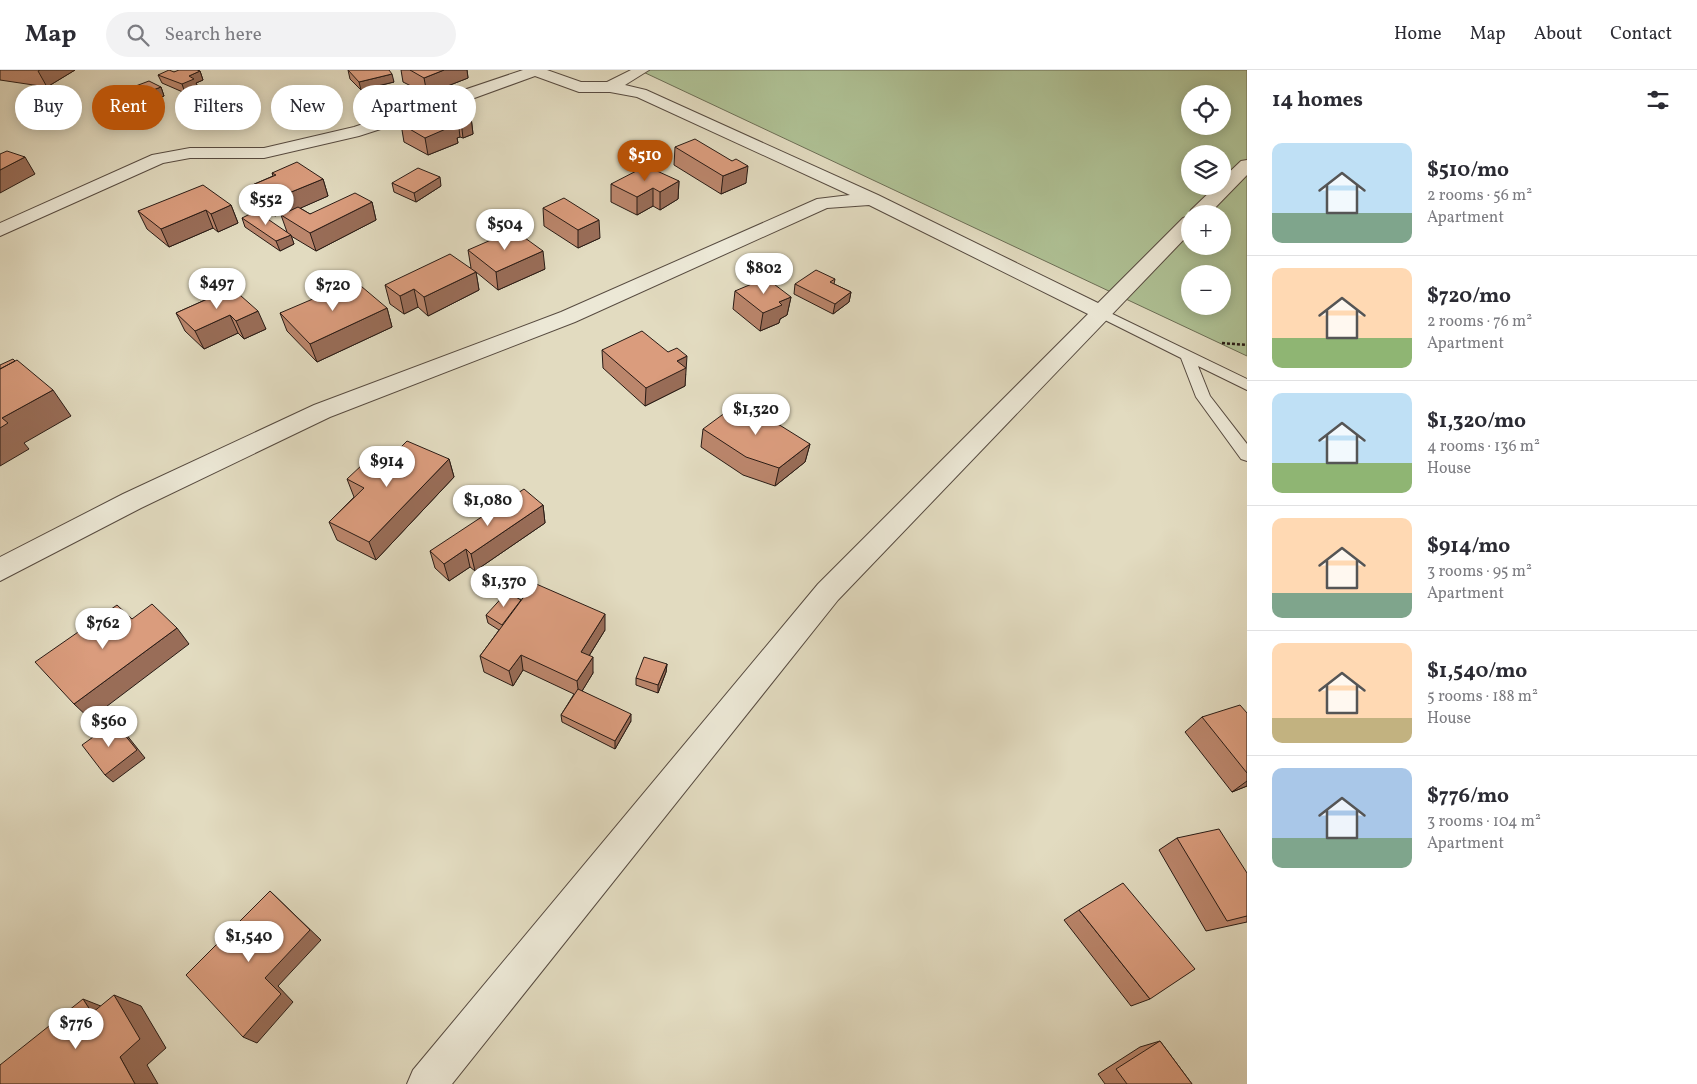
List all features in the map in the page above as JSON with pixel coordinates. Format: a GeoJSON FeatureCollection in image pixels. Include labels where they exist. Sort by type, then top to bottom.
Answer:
{"type":"FeatureCollection","features":[{"type":"Feature","properties":{"kind":"street"},"geometry":{"type":"LineString","coordinates":[[0,230],[158,159],[190,153],[264,153],[359,131],[452,101],[534,70],[579,87],[610,87],[641,93],[872,199],[1100,312]]}},
{"type":"Feature","properties":{"kind":"street"},"geometry":{"type":"LineString","coordinates":[[610,87],[642,70]]}},
{"type":"Feature","properties":{"kind":"street"},"geometry":{"type":"LineString","coordinates":[[1207,205],[1247,165]]}},
{"type":"Feature","properties":{"kind":"street"},"geometry":{"type":"LineString","coordinates":[[0,570],[132,501],[322,411],[568,317],[824,203],[872,199]]}},
{"type":"Feature","properties":{"kind":"street"},"geometry":{"type":"LineString","coordinates":[[427,1084],[828,592],[1181,231]]}},
{"type":"Feature","properties":{"kind":"lane"},"geometry":{"type":"LineString","coordinates":[[1100,312],[1247,385]]}},
{"type":"Feature","properties":{"kind":"lane"},"geometry":{"type":"LineString","coordinates":[[1187,356],[1203,397],[1247,455]]}},
{"type":"Feature","properties":{"kind":"green space"},"geometry":{"type":"Polygon","coordinates":[[[639,70],[1247,70],[1247,356],[639,70]]]}},
{"type":"Feature","properties":{"kind":"building"},"geometry":{"type":"Polygon","coordinates":[[[169,70],[174,72],[179,70],[200,71],[189,76],[194,79],[182,84],[158,75],[169,70]]]}},
{"type":"Feature","properties":{"kind":"building"},"geometry":{"type":"Polygon","coordinates":[[[348,70],[389,70],[392,74],[359,82],[348,70]]]}},
{"type":"Feature","properties":{"kind":"building"},"geometry":{"type":"Polygon","coordinates":[[[410,70],[444,70],[424,78],[410,70]]]}},
{"type":"Feature","properties":{"kind":"building"},"geometry":{"type":"Polygon","coordinates":[[[149,81],[157,85],[138,85],[149,81]]]}},
{"type":"Feature","properties":{"kind":"building"},"geometry":{"type":"Polygon","coordinates":[[[411,130],[443,130],[425,138],[411,130]]]}},
{"type":"Feature","properties":{"kind":"building"},"geometry":{"type":"Polygon","coordinates":[[[695,139],[732,161],[736,159],[748,166],[723,176],[675,147],[695,139]]]}},
{"type":"Feature","properties":{"kind":"building"},"geometry":{"type":"Polygon","coordinates":[[[7,151],[25,157],[0,170],[0,154],[7,151]]]}},
{"type":"Feature","properties":{"kind":"building"},"geometry":{"type":"Polygon","coordinates":[[[297,162],[323,179],[279,197],[275,195],[269,198],[250,186],[276,175],[272,173],[297,162]]]}},
{"type":"Feature","properties":{"kind":"building"},"geometry":{"type":"Polygon","coordinates":[[[646,166],[679,181],[660,192],[653,188],[637,197],[611,184],[646,166]]]}},
{"type":"Feature","properties":{"kind":"building"},"geometry":{"type":"Polygon","coordinates":[[[418,168],[440,177],[414,193],[392,183],[418,168]]]}},
{"type":"Feature","properties":{"kind":"building"},"geometry":{"type":"Polygon","coordinates":[[[203,185],[231,205],[211,214],[206,210],[161,229],[138,211],[203,185]]]}},
{"type":"Feature","properties":{"kind":"building"},"geometry":{"type":"Polygon","coordinates":[[[355,193],[372,202],[310,233],[281,215],[298,207],[310,214],[355,193]]]}},
{"type":"Feature","properties":{"kind":"building"},"geometry":{"type":"Polygon","coordinates":[[[564,198],[599,220],[578,230],[543,208],[564,198]]]}},
{"type":"Feature","properties":{"kind":"building"},"geometry":{"type":"Polygon","coordinates":[[[256,211],[291,235],[276,241],[242,218],[256,211]]]}},
{"type":"Feature","properties":{"kind":"building"},"geometry":{"type":"Polygon","coordinates":[[[514,230],[543,251],[496,272],[468,250],[514,230]]]}},
{"type":"Feature","properties":{"kind":"building"},"geometry":{"type":"Polygon","coordinates":[[[450,254],[476,272],[424,297],[414,289],[400,296],[385,285],[450,254]]]}},
{"type":"Feature","properties":{"kind":"building"},"geometry":{"type":"Polygon","coordinates":[[[816,270],[835,279],[830,282],[851,292],[835,304],[795,284],[816,270]]]}},
{"type":"Feature","properties":{"kind":"building"},"geometry":{"type":"Polygon","coordinates":[[[766,278],[791,297],[779,302],[782,305],[763,313],[735,291],[766,278]]]}},
{"type":"Feature","properties":{"kind":"building"},"geometry":{"type":"Polygon","coordinates":[[[355,281],[387,308],[310,344],[280,313],[355,281]]]}},
{"type":"Feature","properties":{"kind":"building"},"geometry":{"type":"Polygon","coordinates":[[[232,288],[258,311],[236,321],[230,315],[195,331],[176,313],[232,288]]]}},
{"type":"Feature","properties":{"kind":"building"},"geometry":{"type":"Polygon","coordinates":[[[642,331],[668,352],[677,348],[687,356],[677,361],[686,368],[646,388],[602,350],[642,331]]]}},
{"type":"Feature","properties":{"kind":"building"},"geometry":{"type":"Polygon","coordinates":[[[13,359],[15,361],[0,369],[0,365],[13,359]]]}},
{"type":"Feature","properties":{"kind":"building"},"geometry":{"type":"Polygon","coordinates":[[[17,360],[53,390],[2,418],[8,423],[0,428],[0,369],[17,360]]]}},
{"type":"Feature","properties":{"kind":"building"},"geometry":{"type":"Polygon","coordinates":[[[741,401],[810,444],[779,468],[746,457],[703,429],[741,401]]]}},
{"type":"Feature","properties":{"kind":"building"},"geometry":{"type":"Polygon","coordinates":[[[407,441],[449,459],[369,542],[329,522],[364,488],[347,479],[379,449],[393,455],[407,441]]]}},
{"type":"Feature","properties":{"kind":"building"},"geometry":{"type":"Polygon","coordinates":[[[524,489],[543,505],[471,554],[466,549],[444,564],[430,551],[524,489]]]}},
{"type":"Feature","properties":{"kind":"building"},"geometry":{"type":"Polygon","coordinates":[[[534,583],[605,614],[581,652],[593,657],[577,681],[521,655],[509,671],[480,656],[534,583]]]}},
{"type":"Feature","properties":{"kind":"building"},"geometry":{"type":"Polygon","coordinates":[[[507,592],[521,600],[502,625],[486,615],[507,592]]]}},
{"type":"Feature","properties":{"kind":"building"},"geometry":{"type":"Polygon","coordinates":[[[152,604],[177,628],[74,704],[35,662],[117,605],[132,619],[152,604]]]}},
{"type":"Feature","properties":{"kind":"building"},"geometry":{"type":"Polygon","coordinates":[[[644,657],[667,664],[658,685],[636,678],[644,657]]]}},
{"type":"Feature","properties":{"kind":"building"},"geometry":{"type":"Polygon","coordinates":[[[578,689],[631,714],[615,741],[561,715],[578,689]]]}},
{"type":"Feature","properties":{"kind":"building"},"geometry":{"type":"Polygon","coordinates":[[[1240,705],[1247,713],[1247,773],[1202,717],[1240,705]]]}},
{"type":"Feature","properties":{"kind":"building"},"geometry":{"type":"Polygon","coordinates":[[[114,722],[137,750],[105,775],[82,745],[114,722]]]}},
{"type":"Feature","properties":{"kind":"building"},"geometry":{"type":"Polygon","coordinates":[[[1219,829],[1247,873],[1247,916],[1227,921],[1177,838],[1219,829]]]}},
{"type":"Feature","properties":{"kind":"building"},"geometry":{"type":"Polygon","coordinates":[[[1123,883],[1195,969],[1150,999],[1079,910],[1123,883]]]}},
{"type":"Feature","properties":{"kind":"building"},"geometry":{"type":"Polygon","coordinates":[[[270,891],[310,930],[265,978],[281,994],[243,1037],[186,975],[270,891]]]}},
{"type":"Feature","properties":{"kind":"building"},"geometry":{"type":"Polygon","coordinates":[[[114,995],[140,1039],[120,1057],[135,1084],[0,1084],[0,1065],[83,999],[92,1013],[114,995]]]}},
{"type":"Feature","properties":{"kind":"building"},"geometry":{"type":"Polygon","coordinates":[[[1160,1041],[1192,1084],[1127,1084],[1116,1069],[1160,1041]]]}}]}
